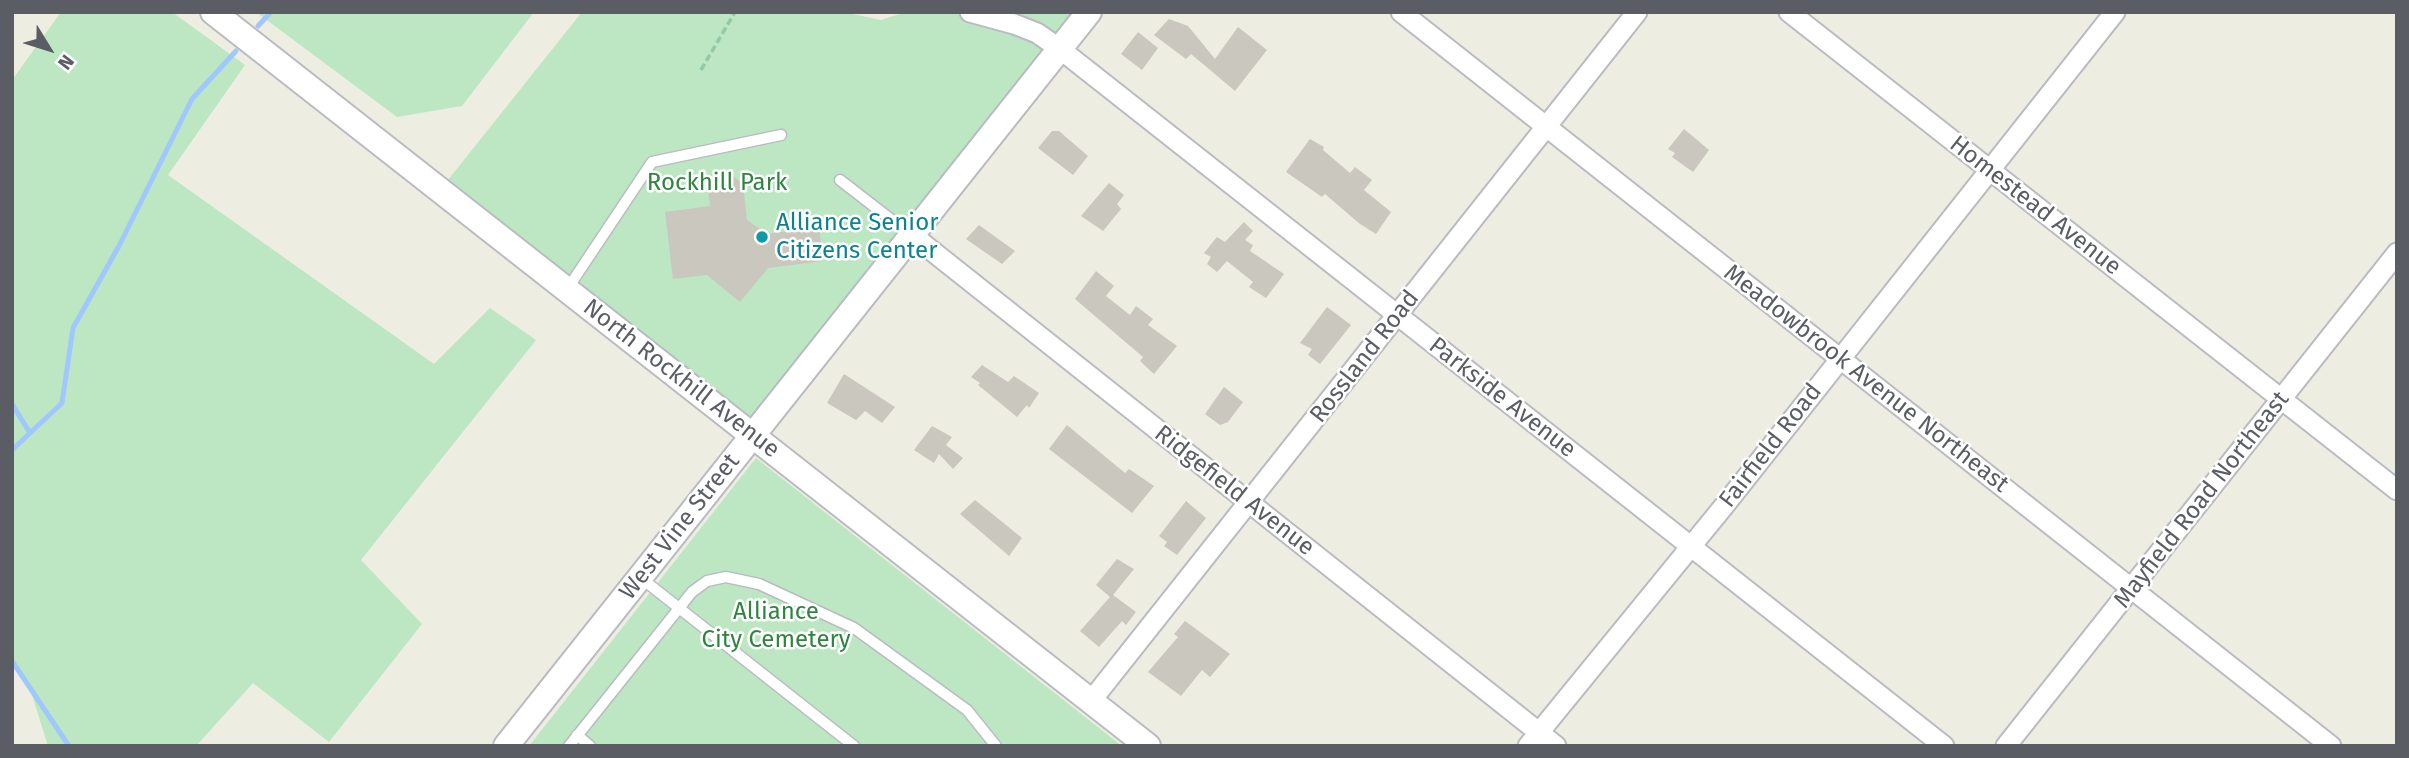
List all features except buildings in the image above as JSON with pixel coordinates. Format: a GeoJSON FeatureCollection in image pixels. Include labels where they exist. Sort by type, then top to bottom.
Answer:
{"type":"FeatureCollection","features":[{"type":"Feature","properties":{"kind":"street","name":"North Rockhill Avenue"},"geometry":{"type":"LineString","coordinates":[[214,12],[1148,746]]}},
{"type":"Feature","properties":{"kind":"street","name":"Parkside Avenue"},"geometry":{"type":"LineString","coordinates":[[970,12],[1037,33],[1060,49],[1944,746]]}},
{"type":"Feature","properties":{"kind":"street","name":"West Vine Street"},"geometry":{"type":"LineString","coordinates":[[506,746],[1089,12]]}},
{"type":"Feature","properties":{"kind":"street","name":"Meadowbrook Avenue Northeast"},"geometry":{"type":"LineString","coordinates":[[1401,12],[2331,746]]}},
{"type":"Feature","properties":{"kind":"street","name":"Rossland Road"},"geometry":{"type":"LineString","coordinates":[[1091,701],[1637,12]]}},
{"type":"Feature","properties":{"kind":"street","name":"Homestead Avenue"},"geometry":{"type":"LineString","coordinates":[[1789,12],[2397,490]]}},
{"type":"Feature","properties":{"kind":"street","name":"Fairfield Road"},"geometry":{"type":"LineString","coordinates":[[1533,739],[2115,12]]}},
{"type":"Feature","properties":{"kind":"street","name":"Ridgefield Avenue"},"geometry":{"type":"LineString","coordinates":[[912,235],[1249,503],[1533,739],[1556,746]]}},
{"type":"Feature","properties":{"kind":"street","name":"Mayfield Road Northeast"},"geometry":{"type":"LineString","coordinates":[[2006,746],[2397,253]]}},
{"type":"Feature","properties":{"kind":"lane"},"geometry":{"type":"LineString","coordinates":[[567,289],[652,162],[781,135]]}},
{"type":"Feature","properties":{"kind":"lane"},"geometry":{"type":"LineString","coordinates":[[839,180],[912,235]]}},
{"type":"Feature","properties":{"kind":"lane"},"geometry":{"type":"LineString","coordinates":[[640,577],[854,746]]}},
{"type":"Feature","properties":{"kind":"lane"},"geometry":{"type":"LineString","coordinates":[[569,746],[679,607],[700,586],[716,578],[736,578],[774,590],[841,621],[967,710],[996,746]]}},
{"type":"Feature","properties":{"kind":"lane"},"geometry":{"type":"LineString","coordinates":[[577,735],[590,746]]}},
{"type":"Feature","properties":{"kind":"path"},"geometry":{"type":"LineString","coordinates":[[701,70],[735,12]]}},
{"type":"Feature","properties":{"kind":"green space"},"geometry":{"type":"Polygon","coordinates":[[[61,12],[172,12],[245,65],[168,175],[434,364],[490,308],[536,340],[361,560],[422,624],[329,742],[253,683],[196,746],[48,746],[28,682],[12,664],[12,80],[61,12]]]}},
{"type":"Feature","properties":{"kind":"green space"},"geometry":{"type":"Polygon","coordinates":[[[256,12],[534,12],[462,106],[397,117],[256,12]]]}},
{"type":"Feature","properties":{"kind":"green space","name":"Rockhill Park"},"geometry":{"type":"Polygon","coordinates":[[[582,12],[843,12],[881,20],[906,12],[1076,12],[747,426],[444,185],[582,12]]]}},
{"type":"Feature","properties":{"kind":"green space","name":"Alliance City Cemetery"},"geometry":{"type":"Polygon","coordinates":[[[756,458],[1122,746],[529,746],[756,458]]]}},
{"type":"Feature","properties":{"kind":"waterway"},"geometry":{"type":"LineString","coordinates":[[258,26],[271,12]]}},
{"type":"Feature","properties":{"kind":"waterway"},"geometry":{"type":"LineString","coordinates":[[12,450],[62,403],[73,328],[119,246],[192,99],[236,51]]}},
{"type":"Feature","properties":{"kind":"waterway"},"geometry":{"type":"LineString","coordinates":[[12,404],[30,433]]}},
{"type":"Feature","properties":{"kind":"waterway"},"geometry":{"type":"LineString","coordinates":[[12,661],[69,746]]}},
{"type":"Feature","properties":{"kind":"place","name":"Alliance Senior Citizens Center"},"geometry":{"type":"Point","coordinates":[762,237]}}]}
